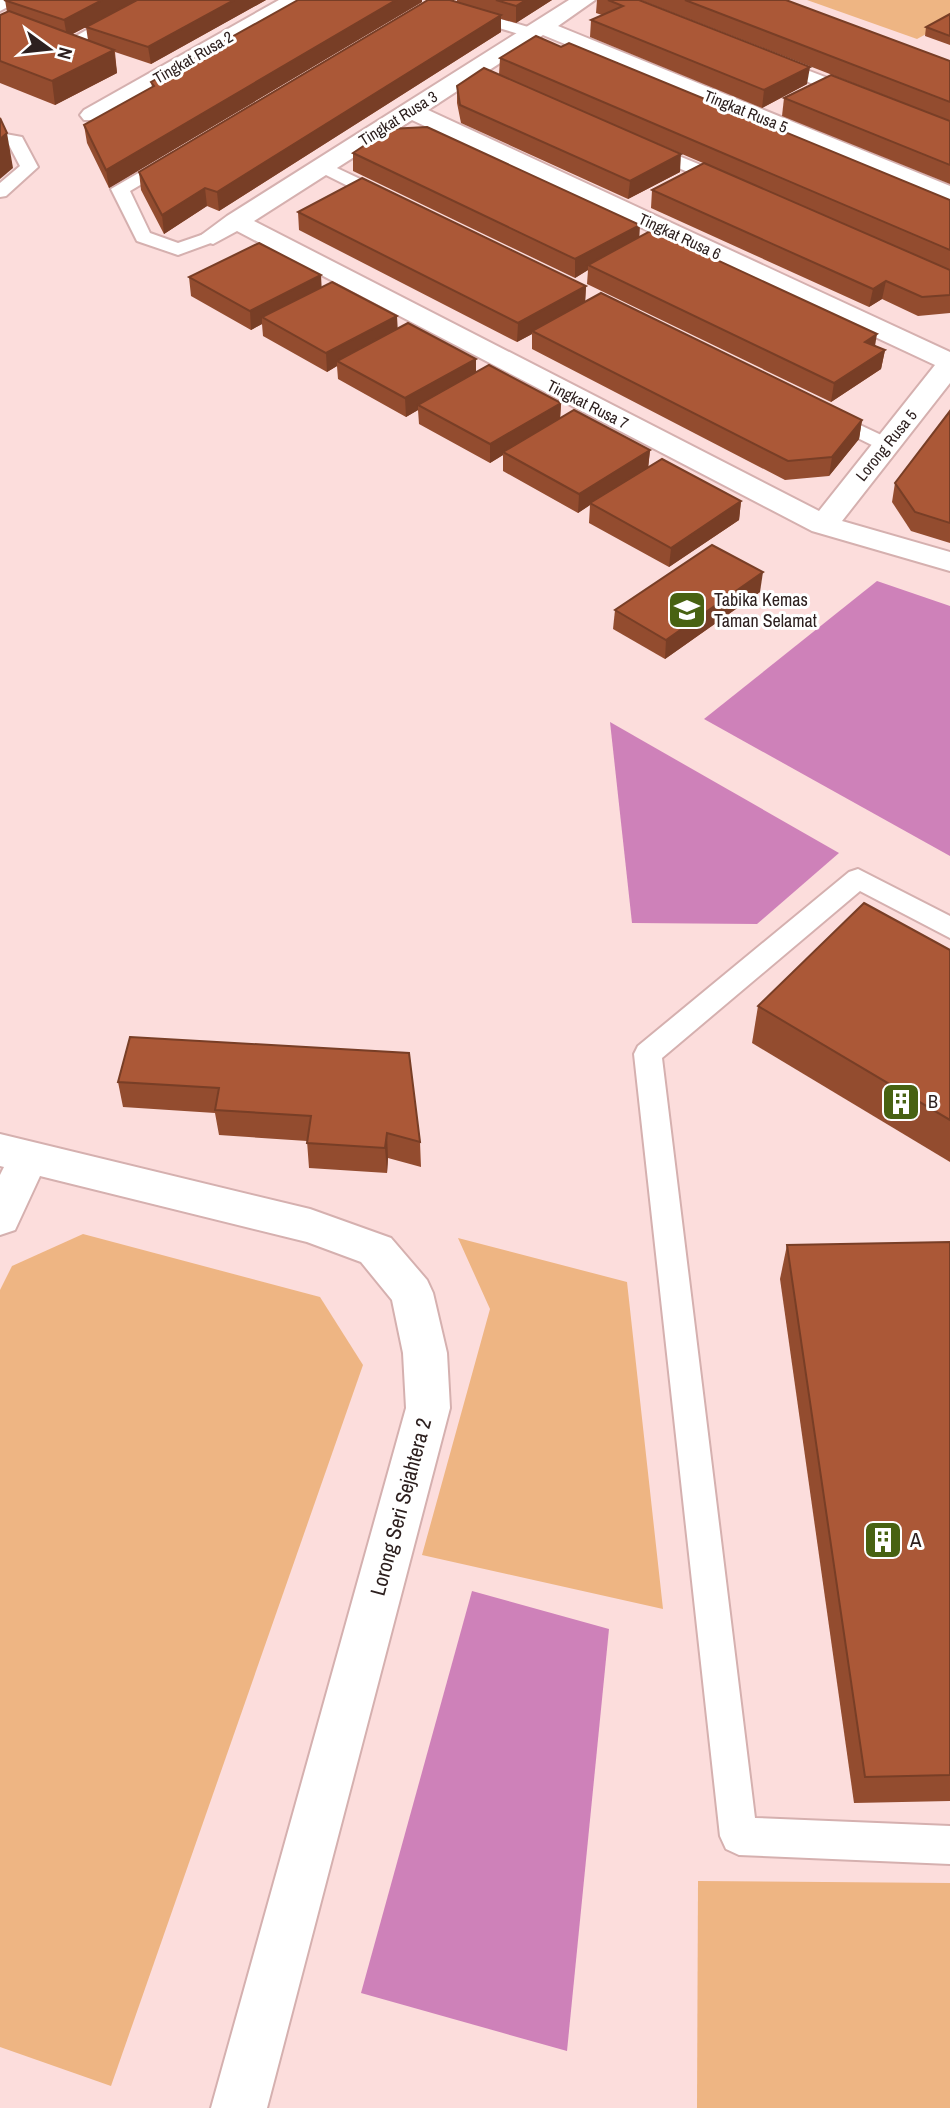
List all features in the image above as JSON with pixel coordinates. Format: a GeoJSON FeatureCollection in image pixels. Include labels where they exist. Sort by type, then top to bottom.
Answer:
{"type":"FeatureCollection","features":[{"type":"Feature","properties":{"kind":"street"},"geometry":{"type":"LineString","coordinates":[[0,5],[10,0]]}},
{"type":"Feature","properties":{"kind":"street","name":"Tingkat Rusa 2"},"geometry":{"type":"LineString","coordinates":[[92,115],[295,0]]}},
{"type":"Feature","properties":{"kind":"street","name":"Tingkat Rusa 3"},"geometry":{"type":"LineString","coordinates":[[225,228],[584,0]]}},
{"type":"Feature","properties":{"kind":"street","name":"Tingkat Rusa 5"},"geometry":{"type":"LineString","coordinates":[[537,30],[950,195]]}},
{"type":"Feature","properties":{"kind":"street","name":"Tingkat Rusa 6"},"geometry":{"type":"LineString","coordinates":[[410,110],[950,363]]}},
{"type":"Feature","properties":{"kind":"street","name":"Tingkat Rusa 7"},"geometry":{"type":"LineString","coordinates":[[225,228],[822,525],[950,562]]}},
{"type":"Feature","properties":{"kind":"street","name":"Lorong Rusa 5"},"geometry":{"type":"LineString","coordinates":[[822,525],[950,363]]}},
{"type":"Feature","properties":{"kind":"street"},"geometry":{"type":"LineString","coordinates":[[0,1218],[15,1154]]}},
{"type":"Feature","properties":{"kind":"street","name":"Lorong Seri Sejahtera 2"},"geometry":{"type":"LineString","coordinates":[[15,1154],[310,1226],[376,1250],[412,1293],[425,1353],[428,1408],[241,2107]]}},
{"type":"Feature","properties":{"kind":"lane"},"geometry":{"type":"LineString","coordinates":[[84,36],[152,0]]}},
{"type":"Feature","properties":{"kind":"lane"},"geometry":{"type":"LineString","coordinates":[[447,8],[537,30]]}},
{"type":"Feature","properties":{"kind":"lane"},"geometry":{"type":"LineString","coordinates":[[756,56],[872,101]]}},
{"type":"Feature","properties":{"kind":"lane"},"geometry":{"type":"LineString","coordinates":[[471,72],[496,83]]}},
{"type":"Feature","properties":{"kind":"lane"},"geometry":{"type":"LineString","coordinates":[[0,138],[16,141],[29,167],[0,192]]}},
{"type":"Feature","properties":{"kind":"lane"},"geometry":{"type":"LineString","coordinates":[[635,142],[748,191]]}},
{"type":"Feature","properties":{"kind":"lane"},"geometry":{"type":"LineString","coordinates":[[190,148],[120,189],[143,237],[178,248],[225,228]]}},
{"type":"Feature","properties":{"kind":"lane"},"geometry":{"type":"LineString","coordinates":[[322,166],[410,210]]}},
{"type":"Feature","properties":{"kind":"lane"},"geometry":{"type":"LineString","coordinates":[[811,408],[887,445]]}},
{"type":"Feature","properties":{"kind":"lane"},"geometry":{"type":"LineString","coordinates":[[950,928],[858,878],[648,1054],[739,1836],[950,1845]]}},
{"type":"Feature","properties":{"kind":"shaded area"},"geometry":{"type":"Polygon","coordinates":[[[807,0],[950,0],[950,21],[917,39],[807,0]]]}},
{"type":"Feature","properties":{"kind":"shaded area"},"geometry":{"type":"Polygon","coordinates":[[[877,581],[950,606],[950,856],[704,719],[877,581]]]}},
{"type":"Feature","properties":{"kind":"shaded area"},"geometry":{"type":"Polygon","coordinates":[[[610,722],[839,853],[757,924],[632,923],[610,722]]]}},
{"type":"Feature","properties":{"kind":"shaded area"},"geometry":{"type":"Polygon","coordinates":[[[83,1234],[320,1297],[363,1365],[111,2086],[0,2047],[0,1290],[12,1266],[83,1234]]]}},
{"type":"Feature","properties":{"kind":"shaded area"},"geometry":{"type":"Polygon","coordinates":[[[458,1238],[627,1282],[663,1609],[422,1555],[490,1309],[458,1238]]]}},
{"type":"Feature","properties":{"kind":"shaded area"},"geometry":{"type":"Polygon","coordinates":[[[472,1591],[609,1629],[567,2051],[361,1993],[472,1591]]]}},
{"type":"Feature","properties":{"kind":"shaded area"},"geometry":{"type":"Polygon","coordinates":[[[698,1881],[950,1883],[950,2108],[697,2108],[698,1881]]]}},
{"type":"Feature","properties":{"kind":"building"},"geometry":{"type":"Polygon","coordinates":[[[4,0],[102,0],[64,20],[4,0]]]}},
{"type":"Feature","properties":{"kind":"building"},"geometry":{"type":"Polygon","coordinates":[[[137,0],[234,0],[148,47],[86,27],[137,0]]]}},
{"type":"Feature","properties":{"kind":"building"},"geometry":{"type":"Polygon","coordinates":[[[298,0],[396,0],[106,170],[84,125],[154,86],[151,82],[298,0]]]}},
{"type":"Feature","properties":{"kind":"building"},"geometry":{"type":"Polygon","coordinates":[[[428,0],[450,0],[501,15],[217,192],[205,188],[162,215],[139,172],[428,0]]]}},
{"type":"Feature","properties":{"kind":"building"},"geometry":{"type":"Polygon","coordinates":[[[496,0],[526,0],[516,6],[496,0]]]}},
{"type":"Feature","properties":{"kind":"building"},"geometry":{"type":"Polygon","coordinates":[[[608,0],[639,0],[810,67],[764,90],[591,20],[623,6],[608,0]]]}},
{"type":"Feature","properties":{"kind":"building"},"geometry":{"type":"Polygon","coordinates":[[[685,0],[786,0],[950,61],[950,102],[685,0]]]}},
{"type":"Feature","properties":{"kind":"building"},"geometry":{"type":"Polygon","coordinates":[[[9,11],[114,50],[52,81],[0,61],[0,15],[9,11]]]}},
{"type":"Feature","properties":{"kind":"building"},"geometry":{"type":"Polygon","coordinates":[[[950,14],[950,36],[926,27],[950,14]]]}},
{"type":"Feature","properties":{"kind":"building"},"geometry":{"type":"Polygon","coordinates":[[[536,36],[561,47],[569,43],[950,200],[950,250],[500,58],[536,36]]]}},
{"type":"Feature","properties":{"kind":"building"},"geometry":{"type":"Polygon","coordinates":[[[484,68],[681,154],[630,181],[460,105],[457,86],[484,68]]]}},
{"type":"Feature","properties":{"kind":"building"},"geometry":{"type":"Polygon","coordinates":[[[831,75],[950,121],[950,165],[784,98],[831,75]]]}},
{"type":"Feature","properties":{"kind":"building"},"geometry":{"type":"Polygon","coordinates":[[[0,118],[7,133],[0,139],[0,118]]]}},
{"type":"Feature","properties":{"kind":"building"},"geometry":{"type":"Polygon","coordinates":[[[427,127],[640,225],[575,259],[353,153],[389,129],[427,127]]]}},
{"type":"Feature","properties":{"kind":"building"},"geometry":{"type":"Polygon","coordinates":[[[704,163],[950,270],[950,295],[922,297],[886,281],[873,289],[652,190],[704,163]]]}},
{"type":"Feature","properties":{"kind":"building"},"geometry":{"type":"Polygon","coordinates":[[[362,178],[586,286],[518,323],[298,212],[362,178]]]}},
{"type":"Feature","properties":{"kind":"building"},"geometry":{"type":"Polygon","coordinates":[[[652,230],[877,334],[865,342],[885,350],[834,383],[588,265],[652,230]]]}},
{"type":"Feature","properties":{"kind":"building"},"geometry":{"type":"Polygon","coordinates":[[[259,243],[321,275],[250,311],[189,277],[259,243]]]}},
{"type":"Feature","properties":{"kind":"building"},"geometry":{"type":"Polygon","coordinates":[[[332,282],[397,316],[326,353],[262,317],[332,282]]]}},
{"type":"Feature","properties":{"kind":"building"},"geometry":{"type":"Polygon","coordinates":[[[601,293],[862,420],[832,457],[788,461],[532,331],[601,293]]]}},
{"type":"Feature","properties":{"kind":"building"},"geometry":{"type":"Polygon","coordinates":[[[408,323],[476,359],[405,398],[337,361],[408,323]]]}},
{"type":"Feature","properties":{"kind":"building"},"geometry":{"type":"Polygon","coordinates":[[[489,365],[561,403],[490,444],[418,405],[489,365]]]}},
{"type":"Feature","properties":{"kind":"building"},"geometry":{"type":"Polygon","coordinates":[[[574,410],[650,450],[579,494],[503,452],[574,410]]]}},
{"type":"Feature","properties":{"kind":"building"},"geometry":{"type":"Polygon","coordinates":[[[950,411],[950,523],[915,512],[895,483],[950,411]]]}},
{"type":"Feature","properties":{"kind":"building"},"geometry":{"type":"Polygon","coordinates":[[[662,459],[741,501],[671,548],[590,503],[662,459]]]}},
{"type":"Feature","properties":{"kind":"building"},"geometry":{"type":"Polygon","coordinates":[[[712,545],[763,572],[666,640],[615,610],[712,545]]]}},
{"type":"Feature","properties":{"kind":"building","name":"B"},"geometry":{"type":"Polygon","coordinates":[[[864,903],[950,950],[950,1120],[758,1006],[864,903]]]}},
{"type":"Feature","properties":{"kind":"building"},"geometry":{"type":"Polygon","coordinates":[[[130,1037],[409,1053],[420,1142],[387,1133],[385,1148],[307,1143],[311,1116],[215,1110],[219,1088],[118,1082],[130,1037]]]}},
{"type":"Feature","properties":{"kind":"building","name":"A"},"geometry":{"type":"Polygon","coordinates":[[[950,1242],[950,1775],[865,1777],[787,1245],[950,1242]]]}},
{"type":"Feature","properties":{"kind":"place","name":"Tabika Kemas Taman Selamat"},"geometry":{"type":"Point","coordinates":[687,610]}},
{"type":"Feature","properties":{"kind":"place","name":"B"},"geometry":{"type":"Point","coordinates":[901,1102]}},
{"type":"Feature","properties":{"kind":"place","name":"A"},"geometry":{"type":"Point","coordinates":[883,1540]}}]}
